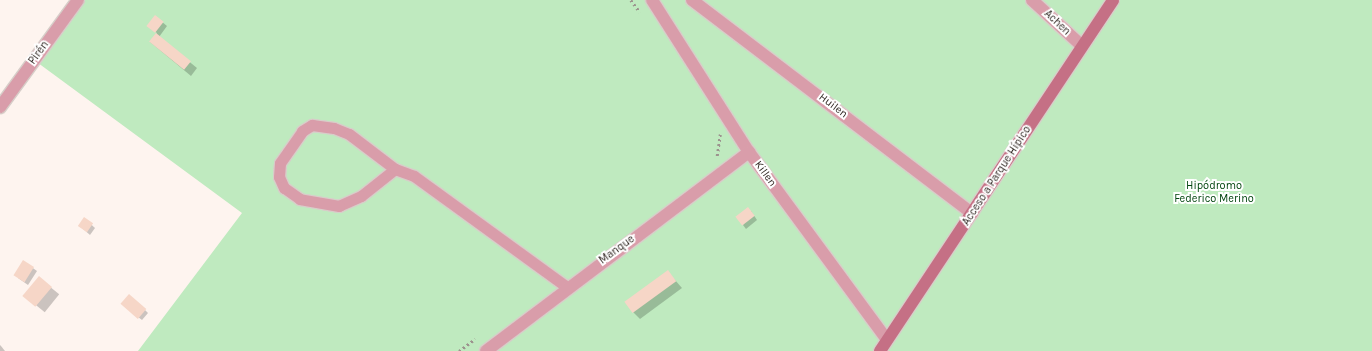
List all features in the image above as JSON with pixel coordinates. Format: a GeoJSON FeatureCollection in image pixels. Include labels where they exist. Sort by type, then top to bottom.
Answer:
{"type":"FeatureCollection","features":[{"type":"Feature","properties":{"kind":"street","name":"Pirén"},"geometry":{"type":"LineString","coordinates":[[0,106],[78,0]]}},
{"type":"Feature","properties":{"kind":"street","name":"Killen"},"geometry":{"type":"LineString","coordinates":[[652,0],[749,152],[887,340]]}},
{"type":"Feature","properties":{"kind":"street","name":"Huilen"},"geometry":{"type":"LineString","coordinates":[[692,0],[972,213]]}},
{"type":"Feature","properties":{"kind":"street","name":"Achen"},"geometry":{"type":"LineString","coordinates":[[1032,0],[1082,46]]}},
{"type":"Feature","properties":{"kind":"street","name":"Acceso a Parque Hípico"},"geometry":{"type":"LineString","coordinates":[[880,351],[1113,0]]}},
{"type":"Feature","properties":{"kind":"street","name":"Manque"},"geometry":{"type":"LineString","coordinates":[[486,351],[567,287],[749,152]]}},
{"type":"Feature","properties":{"kind":"lane"},"geometry":{"type":"LineString","coordinates":[[395,169],[361,196],[339,206],[300,199],[284,188],[279,177],[280,163],[288,148],[312,125],[349,134],[395,169],[414,176],[567,287]]}},
{"type":"Feature","properties":{"kind":"path"},"geometry":{"type":"LineString","coordinates":[[631,0],[645,18]]}},
{"type":"Feature","properties":{"kind":"path"},"geometry":{"type":"LineString","coordinates":[[712,160],[718,155],[721,130]]}},
{"type":"Feature","properties":{"kind":"path"},"geometry":{"type":"LineString","coordinates":[[460,351],[479,336]]}},
{"type":"Feature","properties":{"kind":"green space","name":"Hipódromo Federico Merino"},"geometry":{"type":"Polygon","coordinates":[[[78,0],[1372,0],[1372,351],[138,351],[242,213],[34,60],[78,0]]]}},
{"type":"Feature","properties":{"kind":"building"},"geometry":{"type":"Polygon","coordinates":[[[155,15],[164,22],[155,33],[146,26],[155,15]]]}},
{"type":"Feature","properties":{"kind":"building"},"geometry":{"type":"Polygon","coordinates":[[[156,33],[191,61],[184,70],[149,42],[156,33]]]}},
{"type":"Feature","properties":{"kind":"building"},"geometry":{"type":"Polygon","coordinates":[[[748,207],[755,216],[742,226],[735,217],[748,207]]]}},
{"type":"Feature","properties":{"kind":"building"},"geometry":{"type":"Polygon","coordinates":[[[84,217],[93,223],[87,232],[78,226],[84,217]]]}},
{"type":"Feature","properties":{"kind":"building"},"geometry":{"type":"Polygon","coordinates":[[[23,260],[34,267],[24,282],[13,275],[23,260]]]}},
{"type":"Feature","properties":{"kind":"building"},"geometry":{"type":"Polygon","coordinates":[[[668,270],[676,281],[633,313],[624,302],[668,270]]]}},
{"type":"Feature","properties":{"kind":"building"},"geometry":{"type":"Polygon","coordinates":[[[39,276],[52,287],[35,307],[22,296],[39,276]]]}},
{"type":"Feature","properties":{"kind":"building"},"geometry":{"type":"Polygon","coordinates":[[[129,294],[146,309],[138,319],[120,304],[129,294]]]}}]}
